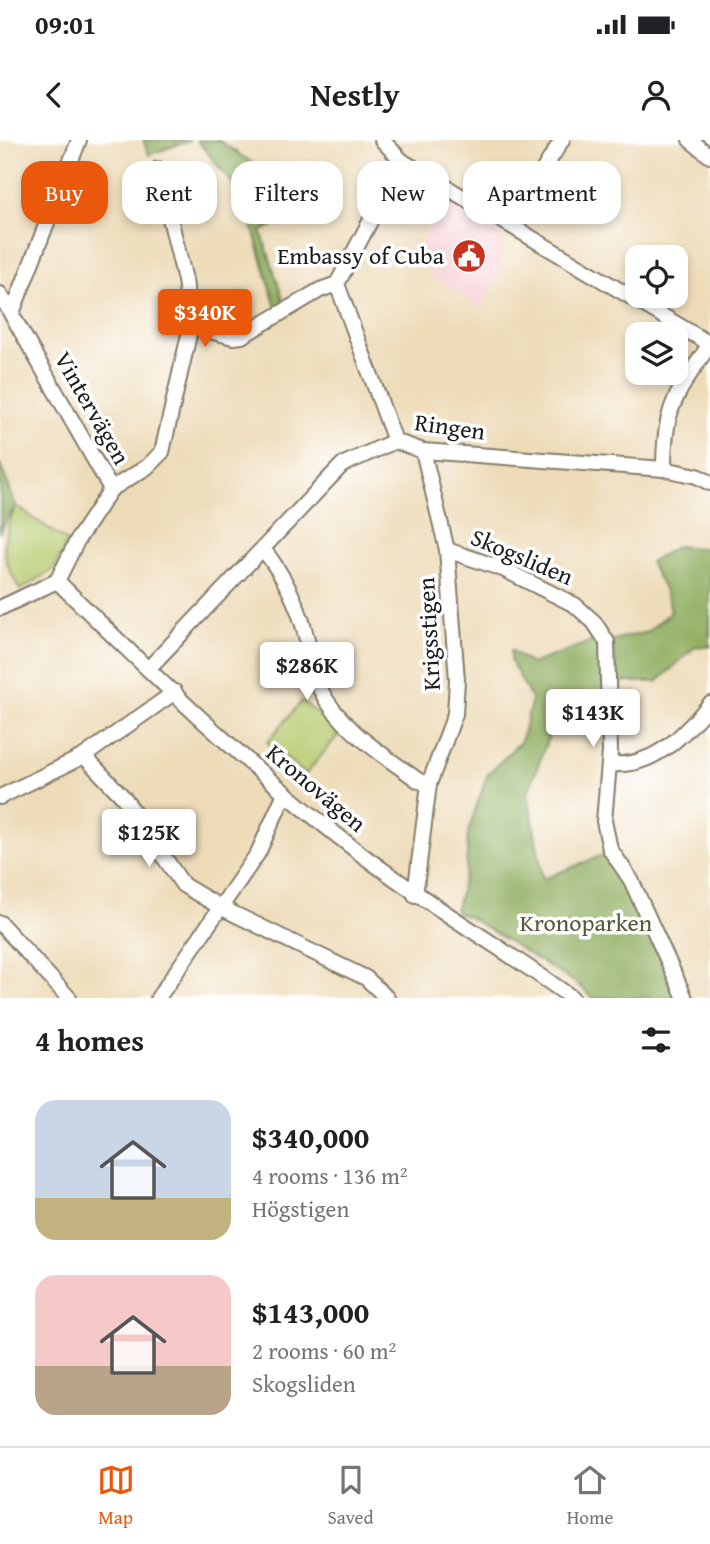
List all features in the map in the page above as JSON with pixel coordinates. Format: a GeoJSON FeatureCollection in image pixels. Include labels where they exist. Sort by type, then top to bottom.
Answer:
{"type":"FeatureCollection","features":[{"type":"Feature","properties":{"kind":"street"},"geometry":{"type":"LineString","coordinates":[[12,313],[79,140]]}},
{"type":"Feature","properties":{"kind":"street"},"geometry":{"type":"LineString","coordinates":[[382,140],[402,161]]}},
{"type":"Feature","properties":{"kind":"street"},"geometry":{"type":"LineString","coordinates":[[549,161],[562,140]]}},
{"type":"Feature","properties":{"kind":"street"},"geometry":{"type":"LineString","coordinates":[[691,140],[710,156]]}},
{"type":"Feature","properties":{"kind":"street"},"geometry":{"type":"LineString","coordinates":[[111,489],[147,467],[163,452],[191,326],[185,280],[172,224]]}},
{"type":"Feature","properties":{"kind":"street"},"geometry":{"type":"LineString","coordinates":[[191,326],[233,337],[242,336],[320,290],[337,284],[369,224]]}},
{"type":"Feature","properties":{"kind":"street"},"geometry":{"type":"LineString","coordinates":[[512,224],[710,344],[671,402],[664,432],[664,469]]}},
{"type":"Feature","properties":{"kind":"street"},"geometry":{"type":"LineString","coordinates":[[337,284],[395,441]]}},
{"type":"Feature","properties":{"kind":"street","name":"Vintervägen"},"geometry":{"type":"LineString","coordinates":[[0,293],[111,489],[78,539],[57,581]]}},
{"type":"Feature","properties":{"kind":"street","name":"Ringen"},"geometry":{"type":"LineString","coordinates":[[148,669],[342,465],[395,441],[423,451],[664,469],[697,476],[710,483]]}},
{"type":"Feature","properties":{"kind":"street","name":"Krigsstigen"},"geometry":{"type":"LineString","coordinates":[[415,895],[429,784],[455,714],[457,680],[447,550],[423,451]]}},
{"type":"Feature","properties":{"kind":"street"},"geometry":{"type":"LineString","coordinates":[[264,550],[282,573],[293,598],[319,688],[330,705],[366,741],[419,781],[429,784]]}},
{"type":"Feature","properties":{"kind":"street","name":"Skogsliden"},"geometry":{"type":"LineString","coordinates":[[447,550],[527,581],[575,605],[594,622],[607,642],[610,662],[610,764],[604,809],[610,849],[631,880],[685,998]]}},
{"type":"Feature","properties":{"kind":"street"},"geometry":{"type":"LineString","coordinates":[[0,608],[57,581]]}},
{"type":"Feature","properties":{"kind":"street","name":"Kronovägen"},"geometry":{"type":"LineString","coordinates":[[57,581],[148,669],[285,793],[415,895],[572,998]]}},
{"type":"Feature","properties":{"kind":"street"},"geometry":{"type":"LineString","coordinates":[[0,797],[84,756],[175,692]]}},
{"type":"Feature","properties":{"kind":"street"},"geometry":{"type":"LineString","coordinates":[[610,764],[627,765],[671,746],[710,704]]}},
{"type":"Feature","properties":{"kind":"street"},"geometry":{"type":"LineString","coordinates":[[84,756],[124,798],[183,885],[220,907],[366,978],[387,998]]}},
{"type":"Feature","properties":{"kind":"street"},"geometry":{"type":"LineString","coordinates":[[158,998],[258,853],[285,793]]}},
{"type":"Feature","properties":{"kind":"street"},"geometry":{"type":"LineString","coordinates":[[0,923],[69,998]]}},
{"type":"Feature","properties":{"kind":"shaded area"},"geometry":{"type":"Polygon","coordinates":[[[449,197],[463,206],[463,224],[493,224],[501,229],[499,271],[482,309],[428,273],[432,266],[414,256],[430,224],[449,224],[449,197]]]}},
{"type":"Feature","properties":{"kind":"green space"},"geometry":{"type":"Polygon","coordinates":[[[143,140],[190,140],[149,155],[143,140]]]}},
{"type":"Feature","properties":{"kind":"green space"},"geometry":{"type":"Polygon","coordinates":[[[197,140],[218,140],[250,161],[231,161],[231,182],[217,161],[214,161],[197,140]]]}},
{"type":"Feature","properties":{"kind":"green space"},"geometry":{"type":"Polygon","coordinates":[[[252,224],[276,224],[261,231],[284,302],[276,308],[252,224]]]}},
{"type":"Feature","properties":{"kind":"green space"},"geometry":{"type":"Polygon","coordinates":[[[0,463],[16,506],[0,531],[0,463]]]}},
{"type":"Feature","properties":{"kind":"green space"},"geometry":{"type":"Polygon","coordinates":[[[16,506],[67,541],[54,569],[20,590],[4,549],[16,506]]]}},
{"type":"Feature","properties":{"kind":"green space"},"geometry":{"type":"Polygon","coordinates":[[[677,546],[710,549],[710,647],[696,646],[657,682],[617,682],[612,640],[647,632],[671,612],[665,592],[650,562],[677,546]]]}},
{"type":"Feature","properties":{"kind":"green space","name":"Kronoparken"},"geometry":{"type":"Polygon","coordinates":[[[598,639],[603,651],[608,728],[556,716],[528,793],[543,879],[610,852],[630,886],[678,998],[593,998],[580,986],[469,917],[455,912],[466,870],[468,832],[487,775],[521,741],[532,700],[511,661],[511,650],[531,664],[598,639]]]}},
{"type":"Feature","properties":{"kind":"green space"},"geometry":{"type":"Polygon","coordinates":[[[302,701],[340,733],[306,774],[267,742],[302,701]]]}},
{"type":"Feature","properties":{"kind":"place","name":"Embassy of Cuba"},"geometry":{"type":"Point","coordinates":[469,256]}}]}
